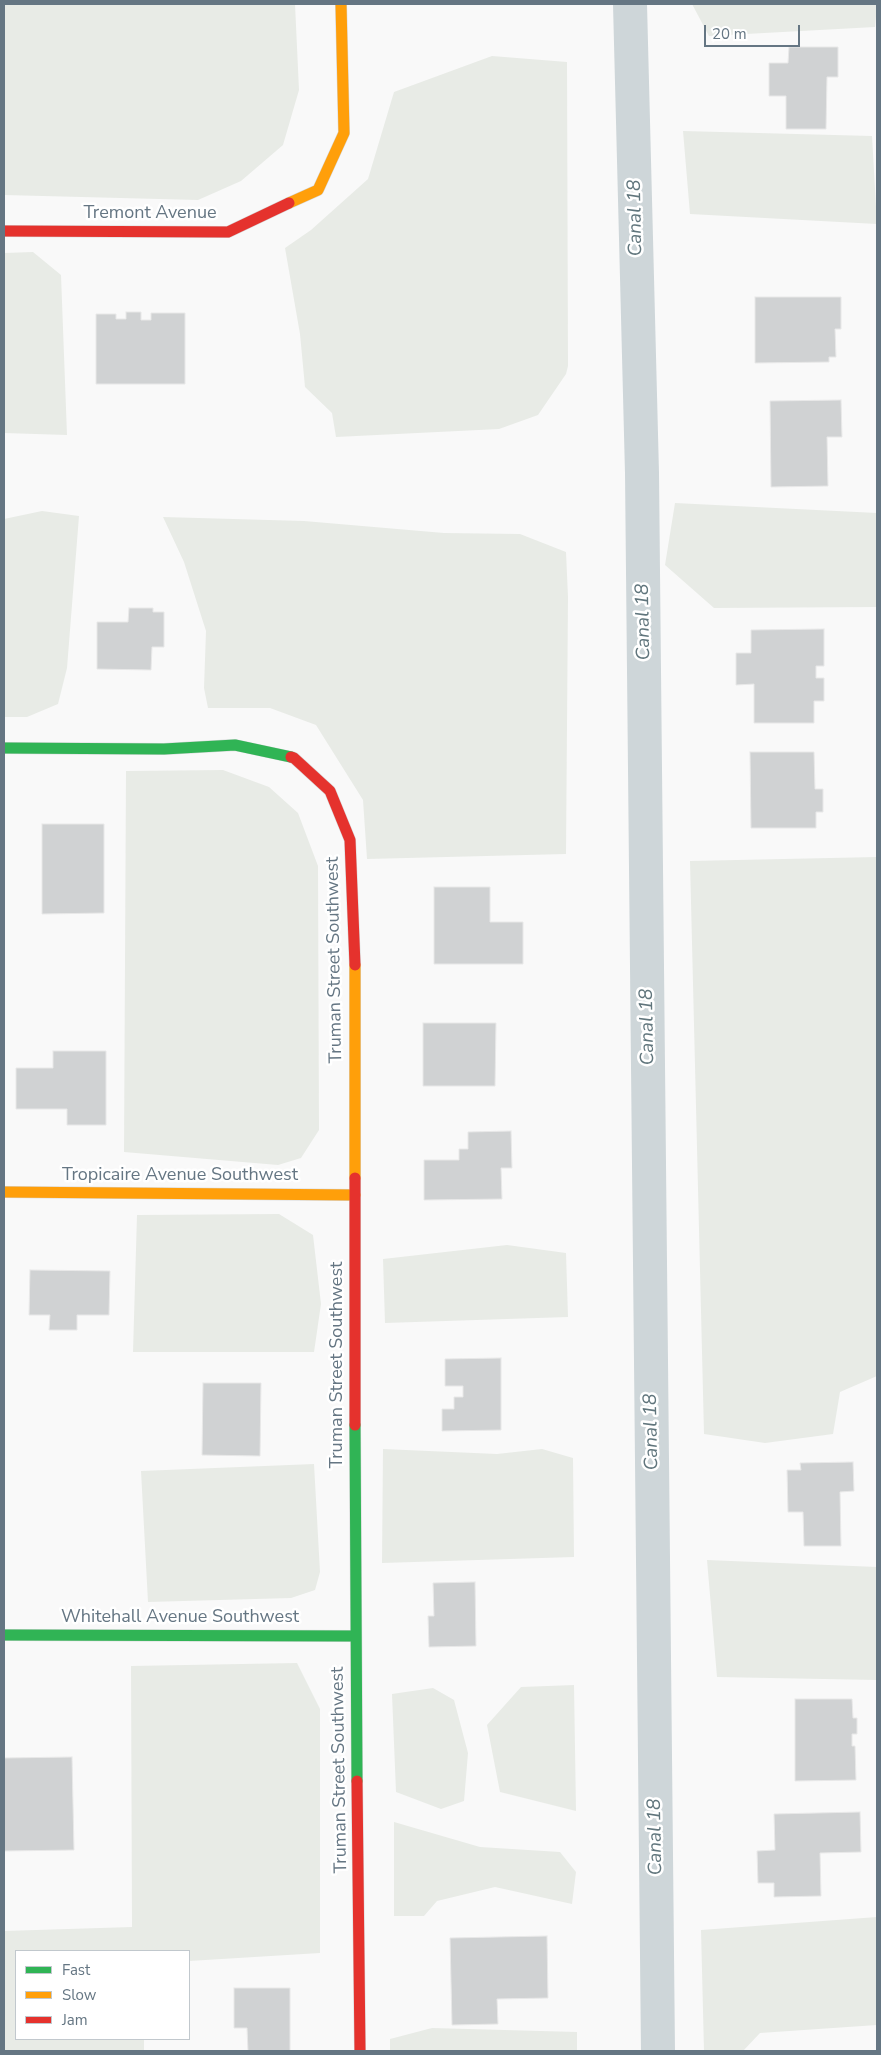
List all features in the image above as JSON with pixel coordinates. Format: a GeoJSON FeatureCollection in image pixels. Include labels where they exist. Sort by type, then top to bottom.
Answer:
{"type":"FeatureCollection","features":[{"type":"Feature","properties":{"kind":"street","name":"Tremont Avenue"},"geometry":{"type":"LineString","coordinates":[[4,231],[228,232],[318,190],[344,133],[341,4]]}},
{"type":"Feature","properties":{"kind":"street","name":"Truman Street Southwest"},"geometry":{"type":"LineString","coordinates":[[4,748],[164,749],[235,745],[294,758],[330,791],[350,840],[355,948],[355,1636],[360,2051]]}},
{"type":"Feature","properties":{"kind":"street","name":"Tropicaire Avenue Southwest"},"geometry":{"type":"LineString","coordinates":[[4,1192],[355,1195]]}},
{"type":"Feature","properties":{"kind":"street","name":"Whitehall Avenue Southwest"},"geometry":{"type":"LineString","coordinates":[[4,1634],[355,1636]]}},
{"type":"Feature","properties":{"kind":"shaded area"},"geometry":{"type":"Polygon","coordinates":[[[4,4],[295,4],[299,90],[283,145],[241,181],[198,200],[4,195],[4,4]]]}},
{"type":"Feature","properties":{"kind":"shaded area"},"geometry":{"type":"Polygon","coordinates":[[[692,4],[877,4],[877,6],[875,27],[709,36],[692,4]]]}},
{"type":"Feature","properties":{"kind":"shaded area"},"geometry":{"type":"Polygon","coordinates":[[[492,56],[567,62],[568,366],[566,374],[538,415],[499,429],[336,437],[332,413],[305,387],[300,334],[285,248],[311,230],[368,179],[394,92],[492,56]]]}},
{"type":"Feature","properties":{"kind":"shaded area"},"geometry":{"type":"Polygon","coordinates":[[[683,131],[872,136],[877,224],[690,214],[683,131]]]}},
{"type":"Feature","properties":{"kind":"shaded area"},"geometry":{"type":"Polygon","coordinates":[[[33,252],[61,275],[67,435],[4,433],[4,253],[33,252]]]}},
{"type":"Feature","properties":{"kind":"shaded area"},"geometry":{"type":"Polygon","coordinates":[[[675,503],[877,513],[877,607],[714,608],[665,565],[675,503]]]}},
{"type":"Feature","properties":{"kind":"shaded area"},"geometry":{"type":"Polygon","coordinates":[[[42,511],[79,516],[67,668],[58,704],[27,717],[4,717],[4,519],[42,511]]]}},
{"type":"Feature","properties":{"kind":"shaded area"},"geometry":{"type":"Polygon","coordinates":[[[163,517],[304,521],[444,533],[520,534],[566,552],[568,597],[566,854],[367,859],[363,800],[316,725],[270,708],[208,708],[204,688],[206,631],[184,562],[163,517]]]}},
{"type":"Feature","properties":{"kind":"shaded area"},"geometry":{"type":"Polygon","coordinates":[[[223,770],[269,787],[298,813],[318,866],[319,1130],[301,1158],[278,1165],[124,1152],[126,771],[223,770]]]}},
{"type":"Feature","properties":{"kind":"shaded area"},"geometry":{"type":"Polygon","coordinates":[[[877,857],[877,1376],[840,1392],[833,1434],[765,1443],[704,1434],[690,861],[877,857]]]}},
{"type":"Feature","properties":{"kind":"shaded area"},"geometry":{"type":"Polygon","coordinates":[[[279,1214],[313,1235],[321,1304],[314,1352],[133,1352],[137,1215],[279,1214]]]}},
{"type":"Feature","properties":{"kind":"shaded area"},"geometry":{"type":"Polygon","coordinates":[[[507,1245],[566,1253],[568,1317],[385,1323],[383,1259],[507,1245]]]}},
{"type":"Feature","properties":{"kind":"shaded area"},"geometry":{"type":"Polygon","coordinates":[[[383,1449],[497,1454],[542,1449],[573,1458],[574,1557],[382,1563],[383,1449]]]}},
{"type":"Feature","properties":{"kind":"shaded area"},"geometry":{"type":"Polygon","coordinates":[[[314,1464],[320,1572],[315,1590],[291,1598],[148,1602],[141,1471],[314,1464]]]}},
{"type":"Feature","properties":{"kind":"shaded area"},"geometry":{"type":"Polygon","coordinates":[[[707,1560],[877,1567],[877,1680],[717,1677],[707,1560]]]}},
{"type":"Feature","properties":{"kind":"shaded area"},"geometry":{"type":"Polygon","coordinates":[[[297,1663],[320,1709],[320,1953],[190,1961],[190,1950],[15,1950],[15,2040],[144,2040],[144,2051],[4,2051],[4,1931],[132,1927],[131,1666],[297,1663]]]}},
{"type":"Feature","properties":{"kind":"shaded area"},"geometry":{"type":"Polygon","coordinates":[[[574,1685],[576,1811],[500,1792],[487,1725],[521,1687],[574,1685]]]}},
{"type":"Feature","properties":{"kind":"shaded area"},"geometry":{"type":"Polygon","coordinates":[[[433,1688],[454,1700],[468,1753],[464,1801],[441,1809],[396,1792],[392,1694],[433,1688]]]}},
{"type":"Feature","properties":{"kind":"shaded area"},"geometry":{"type":"Polygon","coordinates":[[[394,1822],[480,1847],[560,1852],[576,1872],[572,1904],[495,1887],[437,1901],[424,1916],[394,1916],[394,1822]]]}},
{"type":"Feature","properties":{"kind":"shaded area"},"geometry":{"type":"Polygon","coordinates":[[[877,1917],[877,2025],[760,2033],[743,2051],[704,2051],[701,1930],[877,1917]]]}},
{"type":"Feature","properties":{"kind":"shaded area"},"geometry":{"type":"Polygon","coordinates":[[[432,2028],[577,2032],[577,2051],[390,2051],[390,2039],[432,2028]]]}},
{"type":"Feature","properties":{"kind":"building"},"geometry":{"type":"Polygon","coordinates":[[[789,47],[838,47],[838,77],[827,77],[826,129],[786,129],[786,96],[769,96],[769,63],[788,63],[789,47]]]}},
{"type":"Feature","properties":{"kind":"building"},"geometry":{"type":"Polygon","coordinates":[[[755,297],[841,297],[841,329],[835,329],[836,357],[829,357],[829,362],[755,363],[755,297]]]}},
{"type":"Feature","properties":{"kind":"building"},"geometry":{"type":"Polygon","coordinates":[[[126,312],[141,312],[141,320],[151,320],[151,313],[185,313],[185,384],[96,384],[96,314],[116,314],[116,319],[126,319],[126,312]]]}},
{"type":"Feature","properties":{"kind":"building"},"geometry":{"type":"Polygon","coordinates":[[[841,400],[842,437],[827,437],[828,486],[771,487],[770,401],[841,400]]]}},
{"type":"Feature","properties":{"kind":"building"},"geometry":{"type":"Polygon","coordinates":[[[129,608],[153,608],[153,612],[164,612],[164,647],[152,647],[151,670],[97,669],[97,622],[128,622],[129,608]]]}},
{"type":"Feature","properties":{"kind":"building"},"geometry":{"type":"Polygon","coordinates":[[[824,629],[824,666],[816,666],[816,678],[824,678],[824,701],[814,701],[814,723],[754,723],[754,684],[736,685],[736,653],[751,653],[751,630],[824,629]]]}},
{"type":"Feature","properties":{"kind":"building"},"geometry":{"type":"Polygon","coordinates":[[[750,752],[814,752],[815,789],[823,789],[823,812],[816,812],[816,828],[751,828],[750,752]]]}},
{"type":"Feature","properties":{"kind":"building"},"geometry":{"type":"Polygon","coordinates":[[[42,824],[104,824],[104,913],[42,914],[42,824]]]}},
{"type":"Feature","properties":{"kind":"building"},"geometry":{"type":"Polygon","coordinates":[[[434,887],[490,887],[490,922],[523,922],[523,964],[434,964],[434,887]]]}},
{"type":"Feature","properties":{"kind":"building"},"geometry":{"type":"Polygon","coordinates":[[[423,1023],[496,1023],[495,1086],[423,1086],[423,1023]]]}},
{"type":"Feature","properties":{"kind":"building"},"geometry":{"type":"Polygon","coordinates":[[[53,1051],[106,1051],[106,1125],[67,1125],[67,1109],[16,1109],[16,1068],[53,1068],[53,1051]]]}},
{"type":"Feature","properties":{"kind":"building"},"geometry":{"type":"Polygon","coordinates":[[[511,1131],[512,1168],[501,1168],[502,1199],[424,1200],[424,1160],[459,1160],[459,1149],[468,1149],[468,1132],[511,1131]]]}},
{"type":"Feature","properties":{"kind":"building"},"geometry":{"type":"Polygon","coordinates":[[[30,1270],[110,1271],[109,1315],[77,1315],[77,1330],[49,1330],[50,1315],[29,1315],[30,1270]]]}},
{"type":"Feature","properties":{"kind":"building"},"geometry":{"type":"Polygon","coordinates":[[[501,1358],[501,1430],[442,1431],[442,1409],[454,1409],[454,1397],[463,1397],[463,1386],[445,1386],[445,1359],[501,1358]]]}},
{"type":"Feature","properties":{"kind":"building"},"geometry":{"type":"Polygon","coordinates":[[[203,1383],[261,1383],[260,1456],[202,1455],[203,1383]]]}},
{"type":"Feature","properties":{"kind":"building"},"geometry":{"type":"Polygon","coordinates":[[[853,1462],[854,1491],[840,1492],[841,1546],[804,1546],[803,1512],[788,1512],[787,1470],[801,1470],[800,1463],[853,1462]]]}},
{"type":"Feature","properties":{"kind":"building"},"geometry":{"type":"Polygon","coordinates":[[[475,1582],[476,1646],[429,1647],[428,1616],[434,1616],[433,1583],[475,1582]]]}},
{"type":"Feature","properties":{"kind":"building"},"geometry":{"type":"Polygon","coordinates":[[[795,1699],[852,1699],[853,1718],[857,1718],[857,1734],[852,1734],[852,1746],[855,1746],[856,1780],[795,1781],[795,1699]]]}},
{"type":"Feature","properties":{"kind":"building"},"geometry":{"type":"Polygon","coordinates":[[[72,1757],[74,1850],[4,1851],[4,1758],[72,1757]]]}},
{"type":"Feature","properties":{"kind":"building"},"geometry":{"type":"Polygon","coordinates":[[[860,1812],[861,1852],[820,1853],[821,1896],[774,1897],[774,1883],[758,1883],[757,1851],[775,1850],[774,1814],[860,1812]]]}},
{"type":"Feature","properties":{"kind":"building"},"geometry":{"type":"Polygon","coordinates":[[[547,1936],[548,1998],[497,1999],[498,2024],[452,2025],[450,1938],[547,1936]]]}},
{"type":"Feature","properties":{"kind":"building"},"geometry":{"type":"Polygon","coordinates":[[[234,1988],[290,1988],[290,2051],[248,2051],[247,2028],[234,2028],[234,1988]]]}},
{"type":"Feature","properties":{"kind":"waterway","name":"Canal 18"},"geometry":{"type":"LineString","coordinates":[[630,4],[642,473],[658,2051]]}},
{"type":"Feature","properties":{"kind":"traffic: fast"},"geometry":{"type":"LineString","coordinates":[[4,748],[164,749],[235,745],[291,757]]}},
{"type":"Feature","properties":{"kind":"traffic: fast"},"geometry":{"type":"LineString","coordinates":[[355,1425],[357,1781]]}},
{"type":"Feature","properties":{"kind":"traffic: fast"},"geometry":{"type":"LineString","coordinates":[[4,1635],[355,1636]]}},
{"type":"Feature","properties":{"kind":"traffic: slow"},"geometry":{"type":"LineString","coordinates":[[289,203],[318,190],[344,133],[341,4]]}},
{"type":"Feature","properties":{"kind":"traffic: slow"},"geometry":{"type":"LineString","coordinates":[[355,965],[355,1178]]}},
{"type":"Feature","properties":{"kind":"traffic: slow"},"geometry":{"type":"LineString","coordinates":[[4,1192],[355,1195]]}},
{"type":"Feature","properties":{"kind":"traffic: jam"},"geometry":{"type":"LineString","coordinates":[[4,231],[228,232],[289,203]]}},
{"type":"Feature","properties":{"kind":"traffic: jam"},"geometry":{"type":"LineString","coordinates":[[291,757],[330,791],[350,840],[355,965]]}},
{"type":"Feature","properties":{"kind":"traffic: jam"},"geometry":{"type":"LineString","coordinates":[[355,1178],[355,1425]]}},
{"type":"Feature","properties":{"kind":"traffic: jam"},"geometry":{"type":"LineString","coordinates":[[357,1781],[360,2051]]}}]}
